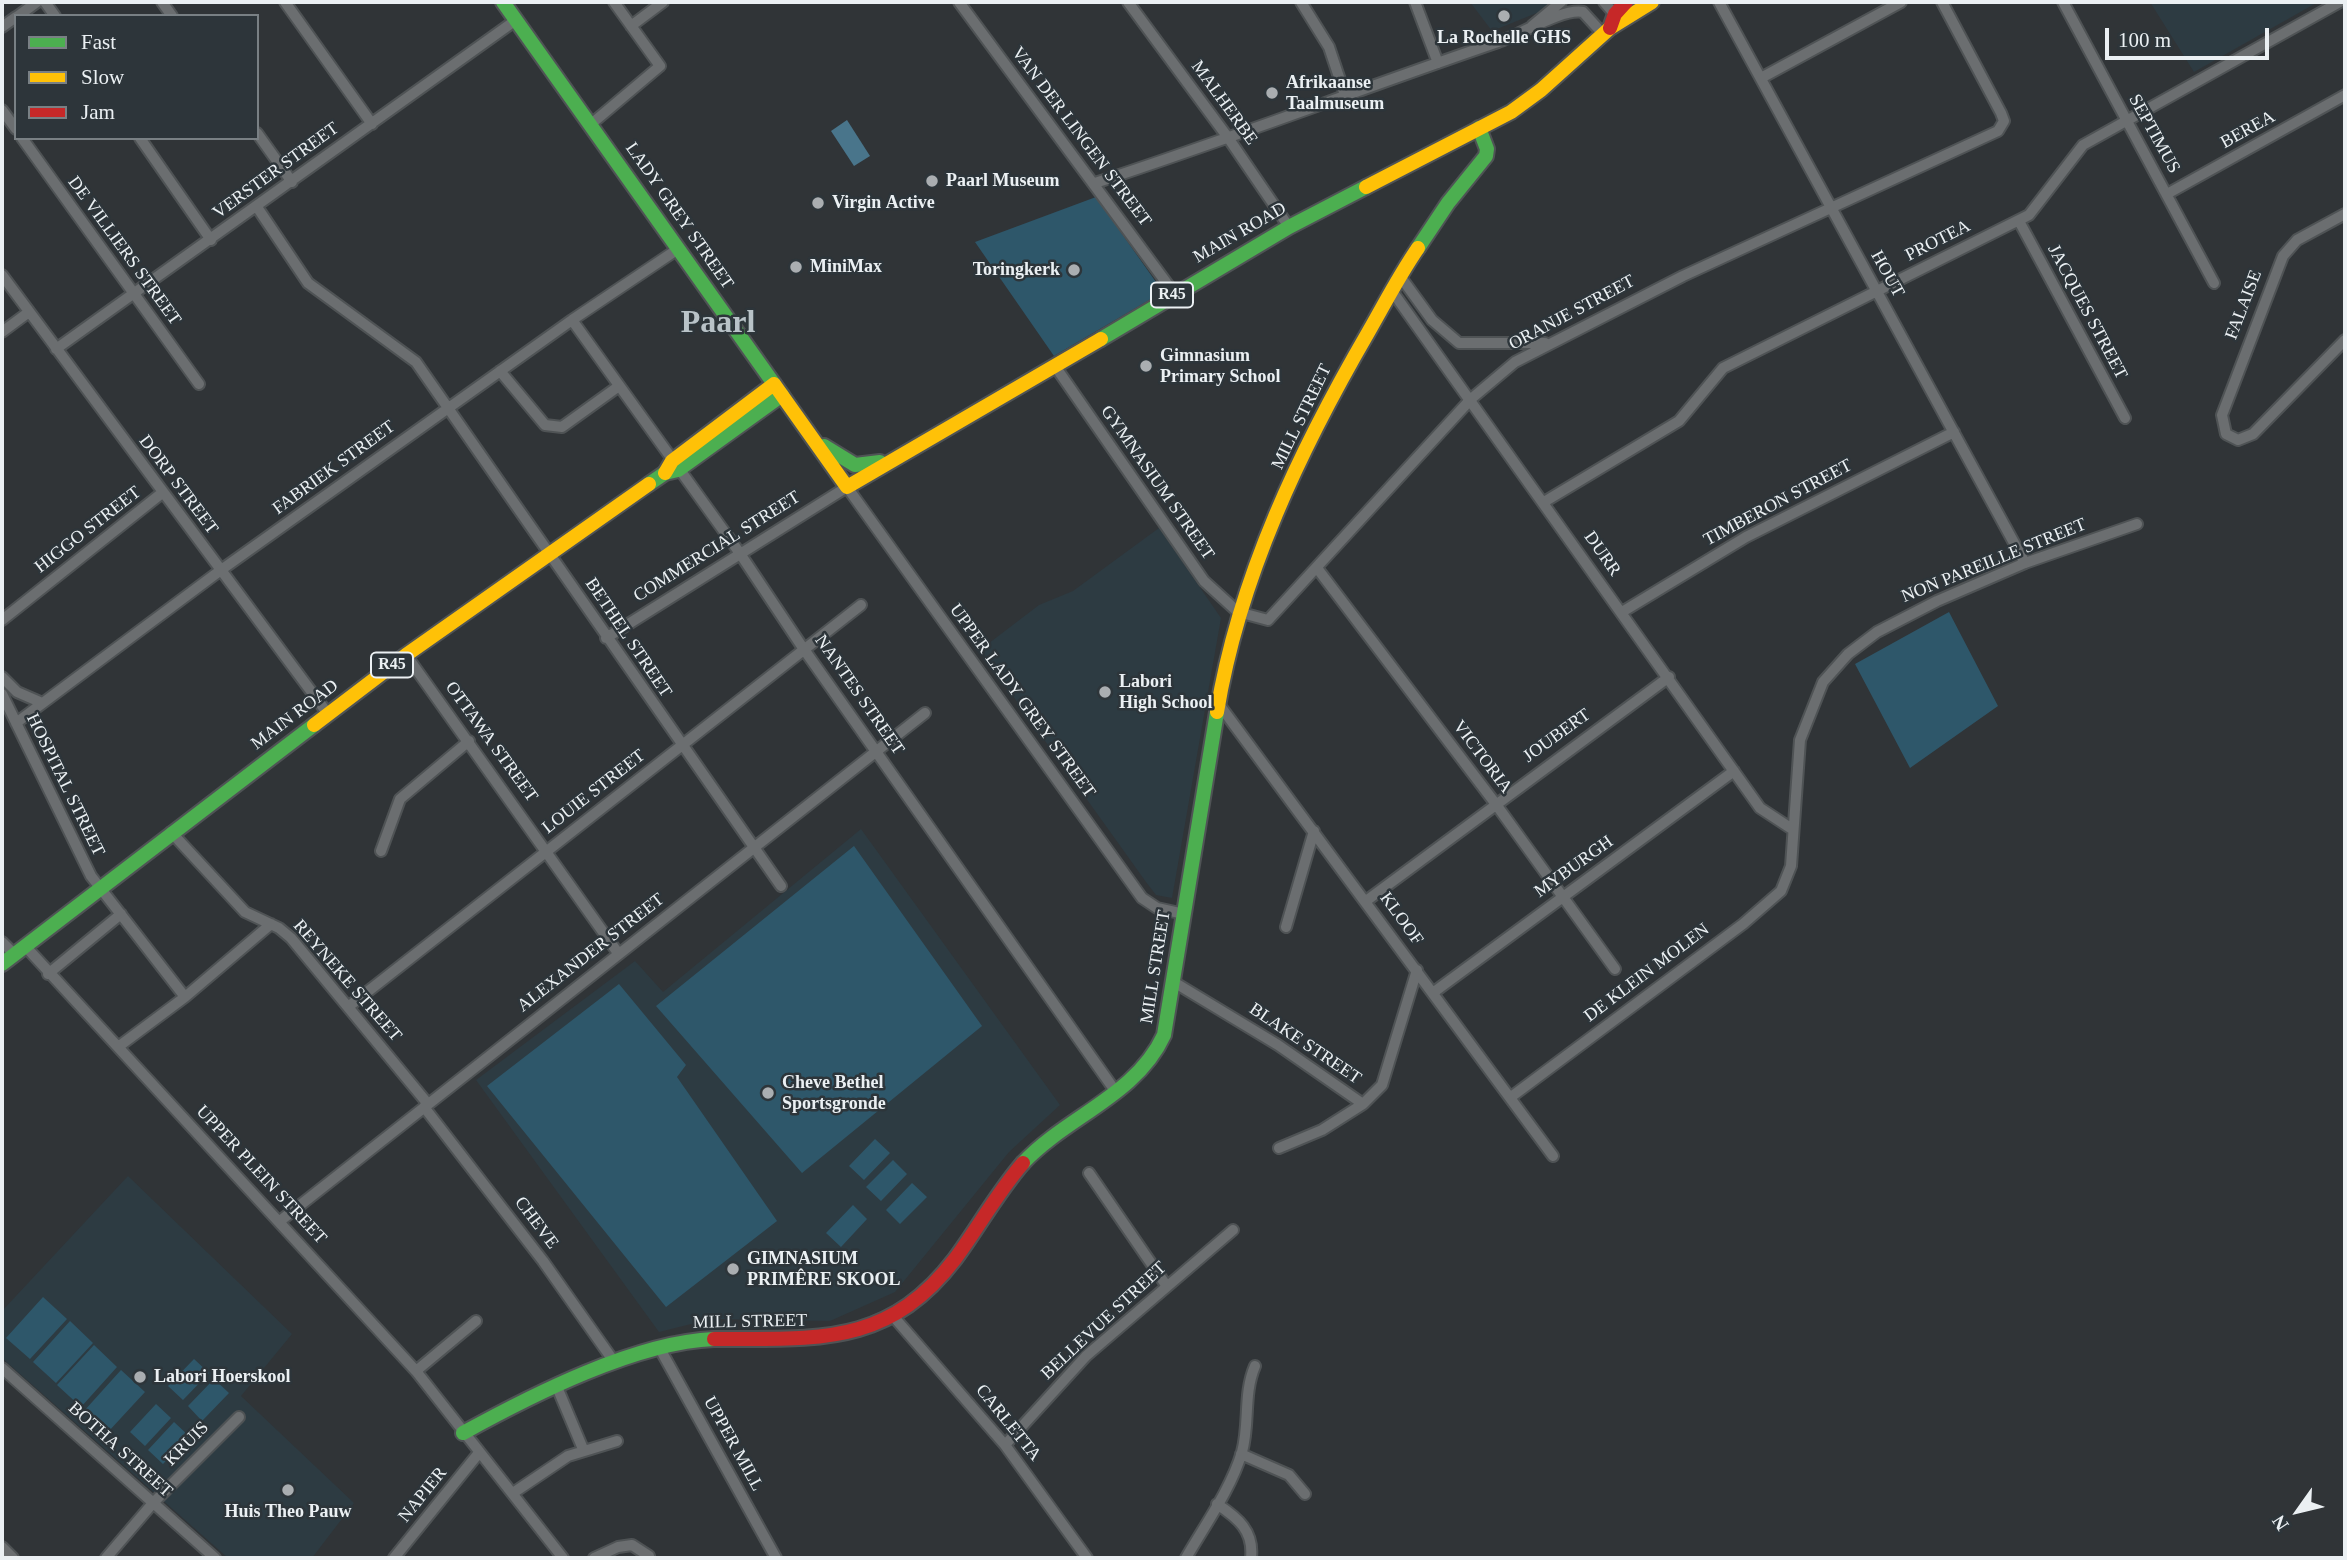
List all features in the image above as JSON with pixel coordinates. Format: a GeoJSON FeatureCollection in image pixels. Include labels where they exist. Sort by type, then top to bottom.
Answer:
{"type":"FeatureCollection","features":[{"type":"Feature","properties":{"kind":"main road","name":"LADY GREY STREET"},"geometry":{"type":"LineString","coordinates":[[503,2],[847,487]]}},
{"type":"Feature","properties":{"kind":"main road","name":"MAIN ROAD"},"geometry":{"type":"LineString","coordinates":[[1612,25],[1626,2]]}},
{"type":"Feature","properties":{"kind":"main road","name":"MAIN ROAD"},"geometry":{"type":"LineString","coordinates":[[847,487],[1289,227],[1532,98],[1612,25],[1652,2]]}},
{"type":"Feature","properties":{"kind":"main road","name":"MILL STREET"},"geometry":{"type":"LineString","coordinates":[[463,1433],[557,1387],[659,1347],[704,1340],[821,1340],[850,1334],[893,1316],[941,1273],[1029,1156],[1056,1132],[1146,1069],[1160,1049],[1219,703],[1238,612],[1307,448],[1400,276],[1448,203],[1486,156],[1487,149],[1479,128]]}},
{"type":"Feature","properties":{"kind":"main road","name":"R45"},"geometry":{"type":"LineString","coordinates":[[671,468],[778,390]]}},
{"type":"Feature","properties":{"kind":"main road"},"geometry":{"type":"LineString","coordinates":[[811,436],[855,465],[872,464],[900,455]]}},
{"type":"Feature","properties":{"kind":"main road","name":"MAIN ROAD"},"geometry":{"type":"LineString","coordinates":[[2,964],[405,655],[671,468]]}},
{"type":"Feature","properties":{"kind":"street"},"geometry":{"type":"LineString","coordinates":[[20,14],[37,2]]}},
{"type":"Feature","properties":{"kind":"street"},"geometry":{"type":"LineString","coordinates":[[285,2],[372,124]]}},
{"type":"Feature","properties":{"kind":"street"},"geometry":{"type":"LineString","coordinates":[[590,125],[660,66],[614,2]]}},
{"type":"Feature","properties":{"kind":"street"},"geometry":{"type":"LineString","coordinates":[[631,26],[663,2]]}},
{"type":"Feature","properties":{"kind":"street","name":"VAN DER LINGEN STREET"},"geometry":{"type":"LineString","coordinates":[[959,2],[1174,293]]}},
{"type":"Feature","properties":{"kind":"street","name":"MALHERBE"},"geometry":{"type":"LineString","coordinates":[[1128,2],[1229,139],[1289,227]]}},
{"type":"Feature","properties":{"kind":"street"},"geometry":{"type":"LineString","coordinates":[[1301,2],[1329,47],[1346,98]]}},
{"type":"Feature","properties":{"kind":"street"},"geometry":{"type":"LineString","coordinates":[[1415,2],[1438,63]]}},
{"type":"Feature","properties":{"kind":"street"},"geometry":{"type":"LineString","coordinates":[[1528,31],[1561,2]]}},
{"type":"Feature","properties":{"kind":"street"},"geometry":{"type":"LineString","coordinates":[[1604,2],[1612,25]]}},
{"type":"Feature","properties":{"kind":"street","name":"HOUT"},"geometry":{"type":"LineString","coordinates":[[1719,2],[2025,563]]}},
{"type":"Feature","properties":{"kind":"street"},"geometry":{"type":"LineString","coordinates":[[1761,78],[1901,2]]}},
{"type":"Feature","properties":{"kind":"street","name":"ORANJE STREET"},"geometry":{"type":"LineString","coordinates":[[1238,612],[1268,620],[1471,400],[1496,376],[1548,342],[1829,206],[1994,134],[2004,121],[1942,2]]}},
{"type":"Feature","properties":{"kind":"street","name":"SEPTIMUS"},"geometry":{"type":"LineString","coordinates":[[2063,2],[2214,283]]}},
{"type":"Feature","properties":{"kind":"street","name":"PROTEA"},"geometry":{"type":"LineString","coordinates":[[1544,502],[1679,421],[1723,368],[2019,221],[2036,208],[2074,153],[2083,145],[2340,2]]}},
{"type":"Feature","properties":{"kind":"street"},"geometry":{"type":"LineString","coordinates":[[1095,183],[1346,98],[1575,11],[1612,25]]}},
{"type":"Feature","properties":{"kind":"street","name":"VERSTER STREET"},"geometry":{"type":"LineString","coordinates":[[56,349],[516,20]]}},
{"type":"Feature","properties":{"kind":"street","name":"BEREA"},"geometry":{"type":"LineString","coordinates":[[2167,194],[2345,95]]}},
{"type":"Feature","properties":{"kind":"street"},"geometry":{"type":"LineString","coordinates":[[2,110],[14,126]]}},
{"type":"Feature","properties":{"kind":"street"},"geometry":{"type":"LineString","coordinates":[[259,136],[292,182]]}},
{"type":"Feature","properties":{"kind":"street","name":"DE VILLIERS STREET"},"geometry":{"type":"LineString","coordinates":[[23,140],[199,384]]}},
{"type":"Feature","properties":{"kind":"street"},"geometry":{"type":"LineString","coordinates":[[141,140],[211,240]]}},
{"type":"Feature","properties":{"kind":"street","name":"BETHEL STREET"},"geometry":{"type":"LineString","coordinates":[[257,207],[308,283],[416,362],[781,887]]}},
{"type":"Feature","properties":{"kind":"street","name":"FALAISE"},"geometry":{"type":"LineString","coordinates":[[2345,214],[2297,240],[2277,267],[2222,415],[2222,425],[2231,438],[2238,440],[2253,434],[2345,340]]}},
{"type":"Feature","properties":{"kind":"street","name":"JACQUES STREET"},"geometry":{"type":"LineString","coordinates":[[2019,221],[2125,418]]}},
{"type":"Feature","properties":{"kind":"street","name":"FABRIEK STREET"},"geometry":{"type":"LineString","coordinates":[[16,723],[40,702],[500,370],[678,249]]}},
{"type":"Feature","properties":{"kind":"street","name":"DORP STREET"},"geometry":{"type":"LineString","coordinates":[[2,275],[328,715]]}},
{"type":"Feature","properties":{"kind":"street"},"geometry":{"type":"LineString","coordinates":[[1400,276],[1432,320],[1460,343],[1548,342]]}},
{"type":"Feature","properties":{"kind":"street","name":"DURR"},"geometry":{"type":"LineString","coordinates":[[1392,291],[1760,808],[1791,829]]}},
{"type":"Feature","properties":{"kind":"street"},"geometry":{"type":"LineString","coordinates":[[2,332],[29,312]]}},
{"type":"Feature","properties":{"kind":"street","name":"NANTES STREET"},"geometry":{"type":"LineString","coordinates":[[572,320],[619,386],[671,468],[739,552],[803,648],[1116,1091]]}},
{"type":"Feature","properties":{"kind":"street","name":"GYMNASIUM STREET"},"geometry":{"type":"LineString","coordinates":[[1055,366],[1204,581],[1238,612]]}},
{"type":"Feature","properties":{"kind":"street"},"geometry":{"type":"LineString","coordinates":[[500,370],[545,425],[554,428],[562,427],[619,386]]}},
{"type":"Feature","properties":{"kind":"street","name":"TIMBERON STREET"},"geometry":{"type":"LineString","coordinates":[[1622,612],[1745,537],[1954,432]]}},
{"type":"Feature","properties":{"kind":"street","name":"COMMERCIAL STREET"},"geometry":{"type":"LineString","coordinates":[[606,638],[739,552],[847,487]]}},
{"type":"Feature","properties":{"kind":"street","name":"UPPER LADY GREY STREET"},"geometry":{"type":"LineString","coordinates":[[847,487],[1142,898],[1157,908],[1184,914]]}},
{"type":"Feature","properties":{"kind":"street","name":"HIGGO STREET"},"geometry":{"type":"LineString","coordinates":[[2,620],[162,494]]}},
{"type":"Feature","properties":{"kind":"street","name":"NON PAREILLE STREET"},"geometry":{"type":"LineString","coordinates":[[1791,866],[1791,829],[1803,730],[1824,682],[1848,654],[1905,616],[2025,563],[2137,524]]}},
{"type":"Feature","properties":{"kind":"street","name":"VICTORIA"},"geometry":{"type":"LineString","coordinates":[[1317,568],[1495,803],[1615,969]]}},
{"type":"Feature","properties":{"kind":"street","name":"LOUIE STREET"},"geometry":{"type":"LineString","coordinates":[[348,1007],[861,605]]}},
{"type":"Feature","properties":{"kind":"street","name":"OTTAWA STREET"},"geometry":{"type":"LineString","coordinates":[[405,655],[547,850],[618,953]]}},
{"type":"Feature","properties":{"kind":"street"},"geometry":{"type":"LineString","coordinates":[[2,677],[24,696],[40,702]]}},
{"type":"Feature","properties":{"kind":"street","name":"JOUBERT"},"geometry":{"type":"LineString","coordinates":[[1366,901],[1495,803],[1669,677]]}},
{"type":"Feature","properties":{"kind":"street","name":"HOSPITAL STREET"},"geometry":{"type":"LineString","coordinates":[[2,694],[65,828],[100,889],[185,997]]}},
{"type":"Feature","properties":{"kind":"street","name":"KLOOF"},"geometry":{"type":"LineString","coordinates":[[1219,703],[1553,1156]]}},
{"type":"Feature","properties":{"kind":"street","name":"ALEXANDER STREET"},"geometry":{"type":"LineString","coordinates":[[280,1221],[925,713]]}},
{"type":"Feature","properties":{"kind":"street"},"geometry":{"type":"LineString","coordinates":[[380,851],[404,794],[469,741]]}},
{"type":"Feature","properties":{"kind":"street","name":"MYBURGH"},"geometry":{"type":"LineString","coordinates":[[1434,992],[1734,771]]}},
{"type":"Feature","properties":{"kind":"street"},"geometry":{"type":"LineString","coordinates":[[1286,927],[1314,831]]}},
{"type":"Feature","properties":{"kind":"street","name":"REYNEKE STREET"},"geometry":{"type":"LineString","coordinates":[[171,832],[245,912],[271,924],[291,938],[426,1106]]}},
{"type":"Feature","properties":{"kind":"street","name":"DE KLEIN MOLEN"},"geometry":{"type":"LineString","coordinates":[[1511,1097],[1774,900],[1791,866]]}},
{"type":"Feature","properties":{"kind":"street"},"geometry":{"type":"LineString","coordinates":[[48,974],[121,914]]}},
{"type":"Feature","properties":{"kind":"street"},"geometry":{"type":"LineString","coordinates":[[118,1046],[185,997],[271,924]]}},
{"type":"Feature","properties":{"kind":"street","name":"UPPER PLEIN STREET"},"geometry":{"type":"LineString","coordinates":[[2,942],[20,951],[48,974],[280,1221],[416,1371],[478,1454],[513,1493],[563,1558]]}},
{"type":"Feature","properties":{"kind":"street","name":"BLAKE STREET"},"geometry":{"type":"LineString","coordinates":[[1172,981],[1278,1045],[1363,1104],[1382,1085],[1417,970]]}},
{"type":"Feature","properties":{"kind":"street"},"geometry":{"type":"LineString","coordinates":[[1279,1148],[1322,1130],[1363,1104]]}},
{"type":"Feature","properties":{"kind":"street","name":"CHEVE"},"geometry":{"type":"LineString","coordinates":[[426,1106],[543,1261],[615,1363]]}},
{"type":"Feature","properties":{"kind":"street"},"geometry":{"type":"LineString","coordinates":[[1089,1173],[1166,1285]]}},
{"type":"Feature","properties":{"kind":"street","name":"BELLEVUE STREET"},"geometry":{"type":"LineString","coordinates":[[1005,1444],[1086,1356],[1233,1230]]}},
{"type":"Feature","properties":{"kind":"street","name":"CARLETTA"},"geometry":{"type":"LineString","coordinates":[[893,1316],[1005,1444],[1087,1558]]}},
{"type":"Feature","properties":{"kind":"street"},"geometry":{"type":"LineString","coordinates":[[416,1371],[476,1321]]}},
{"type":"Feature","properties":{"kind":"street","name":"UPPER MILL"},"geometry":{"type":"LineString","coordinates":[[659,1347],[776,1558]]}},
{"type":"Feature","properties":{"kind":"street"},"geometry":{"type":"LineString","coordinates":[[1185,1558],[1217,1504],[1241,1454],[1247,1389],[1255,1366]]}},
{"type":"Feature","properties":{"kind":"street","name":"BOTHA STREET"},"geometry":{"type":"LineString","coordinates":[[2,1368],[215,1558]]}},
{"type":"Feature","properties":{"kind":"street"},"geometry":{"type":"LineString","coordinates":[[557,1387],[583,1449]]}},
{"type":"Feature","properties":{"kind":"street","name":"KRUIS"},"geometry":{"type":"LineString","coordinates":[[106,1558],[153,1503],[239,1417]]}},
{"type":"Feature","properties":{"kind":"street"},"geometry":{"type":"LineString","coordinates":[[513,1493],[545,1469],[583,1449],[617,1441]]}},
{"type":"Feature","properties":{"kind":"street","name":"NAPIER"},"geometry":{"type":"LineString","coordinates":[[394,1558],[478,1454]]}},
{"type":"Feature","properties":{"kind":"street"},"geometry":{"type":"LineString","coordinates":[[1241,1454],[1289,1475],[1305,1494]]}},
{"type":"Feature","properties":{"kind":"street"},"geometry":{"type":"LineString","coordinates":[[1217,1504],[1245,1527],[1252,1545],[1251,1558]]}},
{"type":"Feature","properties":{"kind":"street"},"geometry":{"type":"LineString","coordinates":[[594,1558],[618,1547],[632,1545],[649,1556]]}},
{"type":"Feature","properties":{"kind":"street"},"geometry":{"type":"LineString","coordinates":[[2,1547],[13,1558]]}},
{"type":"Feature","properties":{"kind":"shaded area","name":"La Rochelle GHS"},"geometry":{"type":"Polygon","coordinates":[[[1470,2],[1564,2],[1492,31],[1470,2]]]}},
{"type":"Feature","properties":{"kind":"shaded area"},"geometry":{"type":"Polygon","coordinates":[[[2150,2],[2318,2],[2194,72],[2150,2]]]}},
{"type":"Feature","properties":{"kind":"shaded area"},"geometry":{"type":"Polygon","coordinates":[[[847,120],[870,156],[854,166],[831,131],[847,120]]]}},
{"type":"Feature","properties":{"kind":"shaded area"},"geometry":{"type":"Polygon","coordinates":[[[1096,197],[1163,292],[1054,356],[975,242],[1096,197]]]}},
{"type":"Feature","properties":{"kind":"shaded area"},"geometry":{"type":"Polygon","coordinates":[[[1159,528],[1221,618],[1172,898],[1156,895],[980,650],[1039,605],[1073,591],[1159,528]]]}},
{"type":"Feature","properties":{"kind":"shaded area"},"geometry":{"type":"Polygon","coordinates":[[[1949,612],[1998,706],[1910,768],[1855,664],[1949,612]]]}},
{"type":"Feature","properties":{"kind":"shaded area","name":"Cheve Bethel Sportsgronde"},"geometry":{"type":"Polygon","coordinates":[[[861,829],[1060,1105],[1009,1152],[895,1292],[830,1321],[711,1319],[659,1332],[476,1080],[635,961],[663,992],[861,829]]]}},
{"type":"Feature","properties":{"kind":"shaded area"},"geometry":{"type":"Polygon","coordinates":[[[854,846],[982,1026],[802,1173],[656,1006],[854,846]]]}},
{"type":"Feature","properties":{"kind":"shaded area"},"geometry":{"type":"Polygon","coordinates":[[[619,984],[686,1065],[677,1077],[777,1221],[666,1307],[487,1086],[619,984]]]}},
{"type":"Feature","properties":{"kind":"shaded area"},"geometry":{"type":"Polygon","coordinates":[[[875,1139],[890,1153],[864,1180],[849,1166],[875,1139]]]}},
{"type":"Feature","properties":{"kind":"shaded area"},"geometry":{"type":"Polygon","coordinates":[[[893,1160],[907,1174],[881,1201],[866,1187],[893,1160]]]}},
{"type":"Feature","properties":{"kind":"shaded area","name":"Labori Hoerskool"},"geometry":{"type":"Polygon","coordinates":[[[128,1176],[292,1334],[241,1396],[354,1503],[312,1558],[228,1558],[2,1358],[2,1311],[128,1176]]]}},
{"type":"Feature","properties":{"kind":"shaded area"},"geometry":{"type":"Polygon","coordinates":[[[912,1183],[927,1197],[900,1224],[886,1210],[912,1183]]]}},
{"type":"Feature","properties":{"kind":"shaded area"},"geometry":{"type":"Polygon","coordinates":[[[853,1205],[867,1219],[841,1247],[826,1233],[853,1205]]]}},
{"type":"Feature","properties":{"kind":"shaded area"},"geometry":{"type":"Polygon","coordinates":[[[43,1297],[67,1319],[30,1359],[6,1338],[43,1297]]]}},
{"type":"Feature","properties":{"kind":"shaded area"},"geometry":{"type":"Polygon","coordinates":[[[70,1321],[93,1343],[56,1383],[33,1362],[70,1321]]]}},
{"type":"Feature","properties":{"kind":"shaded area"},"geometry":{"type":"Polygon","coordinates":[[[94,1345],[117,1367],[81,1407],[57,1385],[94,1345]]]}},
{"type":"Feature","properties":{"kind":"shaded area"},"geometry":{"type":"Polygon","coordinates":[[[194,1359],[209,1373],[183,1400],[168,1386],[194,1359]]]}},
{"type":"Feature","properties":{"kind":"shaded area"},"geometry":{"type":"Polygon","coordinates":[[[121,1370],[145,1392],[108,1432],[84,1411],[121,1370]]]}},
{"type":"Feature","properties":{"kind":"shaded area"},"geometry":{"type":"Polygon","coordinates":[[[214,1379],[229,1393],[202,1421],[188,1406],[214,1379]]]}},
{"type":"Feature","properties":{"kind":"shaded area"},"geometry":{"type":"Polygon","coordinates":[[[156,1404],[171,1418],[145,1446],[130,1432],[156,1404]]]}},
{"type":"Feature","properties":{"kind":"shaded area"},"geometry":{"type":"Polygon","coordinates":[[[174,1422],[189,1436],[163,1464],[148,1450],[174,1422]]]}},
{"type":"Feature","properties":{"kind":"traffic: fast"},"geometry":{"type":"LineString","coordinates":[[503,2],[774,384]]}},
{"type":"Feature","properties":{"kind":"traffic: fast"},"geometry":{"type":"LineString","coordinates":[[1418,248],[1448,203],[1486,156],[1487,149],[1479,128]]}},
{"type":"Feature","properties":{"kind":"traffic: fast"},"geometry":{"type":"LineString","coordinates":[[1101,339],[1289,227],[1366,187]]}},
{"type":"Feature","properties":{"kind":"traffic: fast"},"geometry":{"type":"LineString","coordinates":[[649,484],[665,473],[678,470],[782,395]]}},
{"type":"Feature","properties":{"kind":"traffic: fast"},"geometry":{"type":"LineString","coordinates":[[824,446],[855,465],[880,462]]}},
{"type":"Feature","properties":{"kind":"traffic: fast"},"geometry":{"type":"LineString","coordinates":[[1023,1163],[1060,1132],[1119,1090],[1152,1056],[1164,1035],[1217,712]]}},
{"type":"Feature","properties":{"kind":"traffic: fast"},"geometry":{"type":"LineString","coordinates":[[2,964],[314,725]]}},
{"type":"Feature","properties":{"kind":"traffic: fast"},"geometry":{"type":"LineString","coordinates":[[463,1433],[552,1387],[618,1360],[684,1342],[714,1339]]}},
{"type":"Feature","properties":{"kind":"traffic: slow"},"geometry":{"type":"LineString","coordinates":[[1366,187],[1511,112],[1541,90],[1610,28],[1652,2]]}},
{"type":"Feature","properties":{"kind":"traffic: slow"},"geometry":{"type":"LineString","coordinates":[[1217,712],[1240,612],[1276,515],[1344,375],[1418,248]]}},
{"type":"Feature","properties":{"kind":"traffic: slow"},"geometry":{"type":"LineString","coordinates":[[665,473],[672,461],[774,384],[847,487],[1101,339]]}},
{"type":"Feature","properties":{"kind":"traffic: slow"},"geometry":{"type":"LineString","coordinates":[[314,725],[406,655],[649,484]]}},
{"type":"Feature","properties":{"kind":"traffic: jam"},"geometry":{"type":"LineString","coordinates":[[1610,28],[1615,14],[1626,2]]}},
{"type":"Feature","properties":{"kind":"traffic: jam"},"geometry":{"type":"LineString","coordinates":[[714,1339],[817,1337],[847,1332],[875,1323],[903,1309],[929,1288],[955,1259],[1023,1163]]}},
{"type":"Feature","properties":{"kind":"place","name":"La Rochelle GHS"},"geometry":{"type":"Point","coordinates":[1504,16]}},
{"type":"Feature","properties":{"kind":"place","name":"Afrikaanse Taalmuseum"},"geometry":{"type":"Point","coordinates":[1272,93]}},
{"type":"Feature","properties":{"kind":"place","name":"Paarl Museum"},"geometry":{"type":"Point","coordinates":[932,181]}},
{"type":"Feature","properties":{"kind":"place","name":"Virgin Active"},"geometry":{"type":"Point","coordinates":[818,203]}},
{"type":"Feature","properties":{"kind":"place","name":"MiniMax"},"geometry":{"type":"Point","coordinates":[796,267]}},
{"type":"Feature","properties":{"kind":"place","name":"Toringkerk"},"geometry":{"type":"Point","coordinates":[1074,270]}},
{"type":"Feature","properties":{"kind":"place","name":"Gimnasium Primary School"},"geometry":{"type":"Point","coordinates":[1146,366]}},
{"type":"Feature","properties":{"kind":"place","name":"Labori High School"},"geometry":{"type":"Point","coordinates":[1105,692]}},
{"type":"Feature","properties":{"kind":"place","name":"Cheve Bethel Sportsgronde"},"geometry":{"type":"Point","coordinates":[768,1093]}},
{"type":"Feature","properties":{"kind":"place","name":"GIMNASIUM PRIMÊRE SKOOL"},"geometry":{"type":"Point","coordinates":[733,1269]}},
{"type":"Feature","properties":{"kind":"place","name":"Labori Hoerskool"},"geometry":{"type":"Point","coordinates":[140,1377]}},
{"type":"Feature","properties":{"kind":"place","name":"Huis Theo Pauw"},"geometry":{"type":"Point","coordinates":[288,1490]}},
{"type":"Feature","properties":{"kind":"district","name":"Paarl"},"geometry":{"type":"Point","coordinates":[718,324]}}]}
